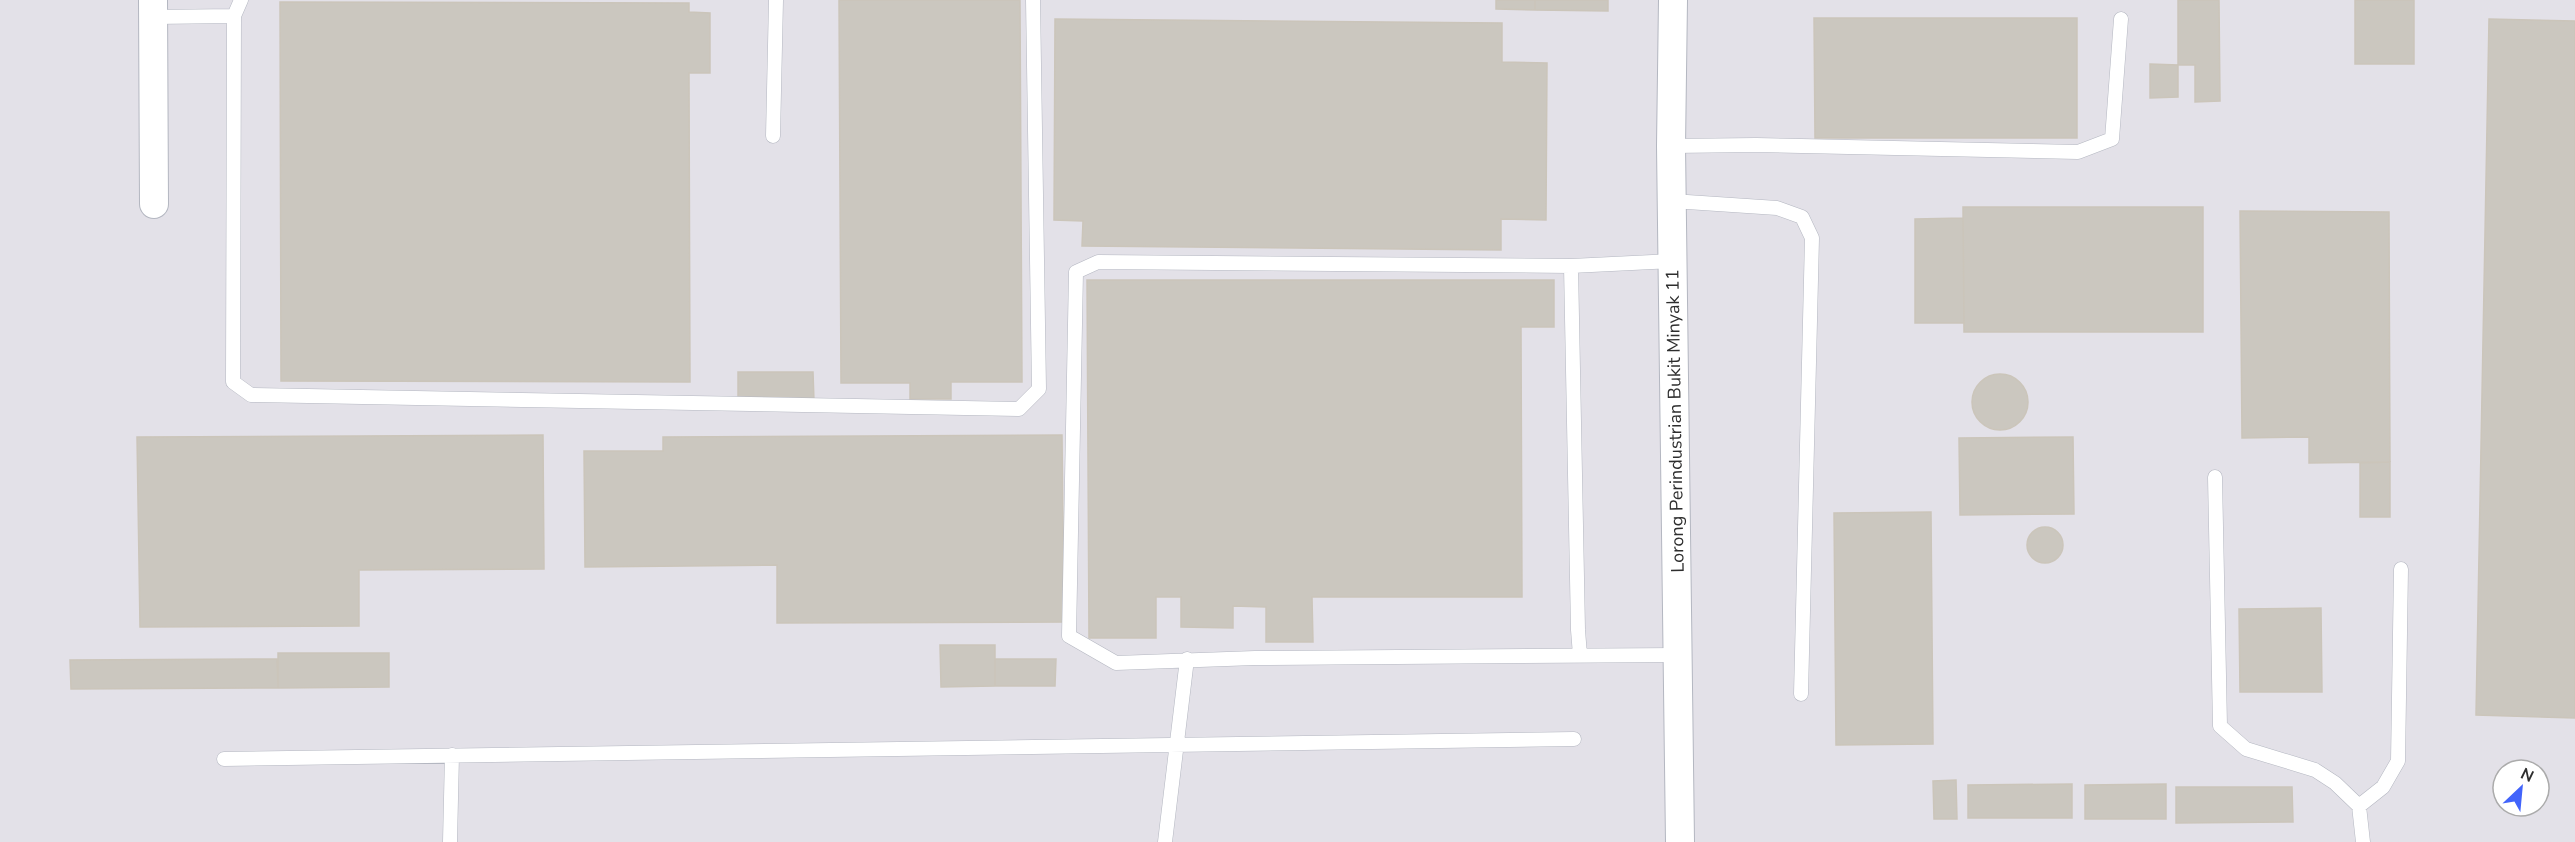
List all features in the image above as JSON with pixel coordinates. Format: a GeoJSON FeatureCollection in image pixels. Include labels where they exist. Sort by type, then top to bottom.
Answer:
{"type":"FeatureCollection","features":[{"type":"Feature","properties":{"kind":"street","name":"Lorong Perindustrian Bukit Minyak 11"},"geometry":{"type":"LineString","coordinates":[[1673,0],[1671,146],[1680,842]]}},
{"type":"Feature","properties":{"kind":"street"},"geometry":{"type":"LineString","coordinates":[[153,8],[154,204]]}},
{"type":"Feature","properties":{"kind":"lane"},"geometry":{"type":"LineString","coordinates":[[241,0],[234,16],[233,382],[251,395],[1019,409],[1039,389],[1033,0]]}},
{"type":"Feature","properties":{"kind":"lane"},"geometry":{"type":"LineString","coordinates":[[773,136],[776,0]]}},
{"type":"Feature","properties":{"kind":"lane"},"geometry":{"type":"LineString","coordinates":[[153,8],[234,16]]}},
{"type":"Feature","properties":{"kind":"lane"},"geometry":{"type":"LineString","coordinates":[[1671,146],[1756,145],[2078,153],[2112,138],[2121,19]]}},
{"type":"Feature","properties":{"kind":"lane"},"geometry":{"type":"LineString","coordinates":[[1672,201],[1777,208],[1802,217],[1812,238],[1801,694]]}},
{"type":"Feature","properties":{"kind":"lane"},"geometry":{"type":"LineString","coordinates":[[1673,261],[1571,266],[1098,262],[1076,273],[1069,636],[1116,663],[1187,659],[1678,655]]}},
{"type":"Feature","properties":{"kind":"lane"},"geometry":{"type":"LineString","coordinates":[[1571,266],[1580,655]]}},
{"type":"Feature","properties":{"kind":"lane"},"geometry":{"type":"LineString","coordinates":[[2215,477],[2220,726],[2246,749],[2315,770],[2335,783],[2359,806],[2363,842]]}},
{"type":"Feature","properties":{"kind":"lane"},"geometry":{"type":"LineString","coordinates":[[2359,806],[2383,787],[2398,761],[2401,569]]}},
{"type":"Feature","properties":{"kind":"lane"},"geometry":{"type":"LineString","coordinates":[[1165,842],[1187,659]]}},
{"type":"Feature","properties":{"kind":"lane"},"geometry":{"type":"LineString","coordinates":[[224,759],[1574,739]]}},
{"type":"Feature","properties":{"kind":"lane"},"geometry":{"type":"LineString","coordinates":[[450,842],[452,755]]}},
{"type":"Feature","properties":{"kind":"shaded area"},"geometry":{"type":"Polygon","coordinates":[[[0,0],[2575,0],[2575,842],[0,842],[0,0]]]}},
{"type":"Feature","properties":{"kind":"building"},"geometry":{"type":"Polygon","coordinates":[[[839,0],[1020,0],[1022,382],[951,382],[951,399],[910,399],[910,383],[841,383],[839,0]]]}},
{"type":"Feature","properties":{"kind":"building"},"geometry":{"type":"Polygon","coordinates":[[[1496,0],[1535,0],[1535,10],[1496,9],[1496,0]]]}},
{"type":"Feature","properties":{"kind":"building"},"geometry":{"type":"Polygon","coordinates":[[[1535,0],[1608,0],[1608,11],[1535,10],[1535,0]]]}},
{"type":"Feature","properties":{"kind":"building"},"geometry":{"type":"Polygon","coordinates":[[[2178,0],[2219,0],[2220,101],[2195,102],[2195,65],[2178,65],[2178,0]]]}},
{"type":"Feature","properties":{"kind":"building"},"geometry":{"type":"Polygon","coordinates":[[[2355,0],[2414,0],[2414,64],[2355,64],[2355,0]]]}},
{"type":"Feature","properties":{"kind":"building"},"geometry":{"type":"Polygon","coordinates":[[[280,2],[689,3],[689,12],[710,13],[710,73],[689,73],[690,382],[281,381],[280,2]]]}},
{"type":"Feature","properties":{"kind":"building"},"geometry":{"type":"Polygon","coordinates":[[[1814,18],[2077,18],[2077,138],[1815,138],[1814,18]]]}},
{"type":"Feature","properties":{"kind":"building"},"geometry":{"type":"Polygon","coordinates":[[[1055,19],[1502,23],[1502,62],[1547,63],[1546,220],[1501,219],[1501,250],[1082,246],[1083,221],[1054,220],[1055,19]]]}},
{"type":"Feature","properties":{"kind":"building"},"geometry":{"type":"Polygon","coordinates":[[[2489,19],[2575,21],[2575,718],[2476,715],[2489,19]]]}},
{"type":"Feature","properties":{"kind":"building"},"geometry":{"type":"Polygon","coordinates":[[[2150,64],[2178,65],[2178,97],[2150,98],[2150,64]]]}},
{"type":"Feature","properties":{"kind":"building"},"geometry":{"type":"Polygon","coordinates":[[[1963,207],[2203,207],[2203,332],[1964,332],[1963,207]]]}},
{"type":"Feature","properties":{"kind":"building"},"geometry":{"type":"Polygon","coordinates":[[[2240,211],[2389,212],[2390,462],[2309,463],[2309,437],[2242,438],[2240,211]]]}},
{"type":"Feature","properties":{"kind":"building"},"geometry":{"type":"Polygon","coordinates":[[[1963,218],[1964,323],[1915,323],[1915,219],[1963,218]]]}},
{"type":"Feature","properties":{"kind":"building"},"geometry":{"type":"Polygon","coordinates":[[[1087,280],[1554,280],[1554,327],[1521,327],[1522,597],[1312,597],[1313,642],[1266,642],[1266,607],[1233,606],[1233,628],[1181,627],[1181,597],[1156,597],[1156,638],[1089,638],[1087,280]]]}},
{"type":"Feature","properties":{"kind":"building"},"geometry":{"type":"Polygon","coordinates":[[[738,372],[813,372],[814,401],[738,401],[738,372]]]}},
{"type":"Feature","properties":{"kind":"building"},"geometry":{"type":"Polygon","coordinates":[[[2000,374],[2011,376],[2020,382],[2026,391],[2028,402],[2026,413],[2020,422],[2011,428],[2000,430],[1989,428],[1980,422],[1974,413],[1972,402],[1974,391],[1980,382],[1989,376],[2000,374]]]}},
{"type":"Feature","properties":{"kind":"building"},"geometry":{"type":"Polygon","coordinates":[[[543,435],[544,569],[359,570],[359,626],[140,627],[137,437],[543,435]]]}},
{"type":"Feature","properties":{"kind":"building"},"geometry":{"type":"Polygon","coordinates":[[[1062,435],[1064,622],[777,623],[777,565],[585,567],[584,451],[663,451],[663,437],[1062,435]]]}},
{"type":"Feature","properties":{"kind":"building"},"geometry":{"type":"Polygon","coordinates":[[[2073,437],[2074,514],[1960,515],[1959,438],[2073,437]]]}},
{"type":"Feature","properties":{"kind":"building"},"geometry":{"type":"Polygon","coordinates":[[[2390,462],[2390,517],[2360,517],[2360,463],[2390,462]]]}},
{"type":"Feature","properties":{"kind":"building"},"geometry":{"type":"Polygon","coordinates":[[[1931,512],[1933,744],[1836,745],[1834,513],[1931,512]]]}},
{"type":"Feature","properties":{"kind":"building"},"geometry":{"type":"Polygon","coordinates":[[[2045,527],[2058,532],[2063,545],[2058,558],[2045,563],[2032,558],[2027,545],[2032,532],[2045,527]]]}},
{"type":"Feature","properties":{"kind":"building"},"geometry":{"type":"Polygon","coordinates":[[[2321,608],[2322,692],[2240,692],[2239,609],[2321,608]]]}},
{"type":"Feature","properties":{"kind":"building"},"geometry":{"type":"Polygon","coordinates":[[[940,645],[995,645],[995,686],[941,687],[940,645]]]}},
{"type":"Feature","properties":{"kind":"building"},"geometry":{"type":"Polygon","coordinates":[[[278,653],[389,653],[389,687],[278,688],[278,653]]]}},
{"type":"Feature","properties":{"kind":"building"},"geometry":{"type":"Polygon","coordinates":[[[277,659],[278,688],[71,689],[70,660],[277,659]]]}},
{"type":"Feature","properties":{"kind":"building"},"geometry":{"type":"Polygon","coordinates":[[[995,659],[1056,659],[1055,686],[995,686],[995,659]]]}},
{"type":"Feature","properties":{"kind":"building"},"geometry":{"type":"Polygon","coordinates":[[[1956,780],[1957,819],[1934,819],[1933,781],[1956,780]]]}},
{"type":"Feature","properties":{"kind":"building"},"geometry":{"type":"Polygon","coordinates":[[[2072,784],[2072,818],[1968,818],[1968,785],[2072,784]]]}},
{"type":"Feature","properties":{"kind":"building"},"geometry":{"type":"Polygon","coordinates":[[[2166,784],[2166,819],[2085,819],[2085,785],[2166,784]]]}},
{"type":"Feature","properties":{"kind":"building"},"geometry":{"type":"Polygon","coordinates":[[[2176,787],[2292,787],[2293,822],[2176,823],[2176,787]]]}}]}
